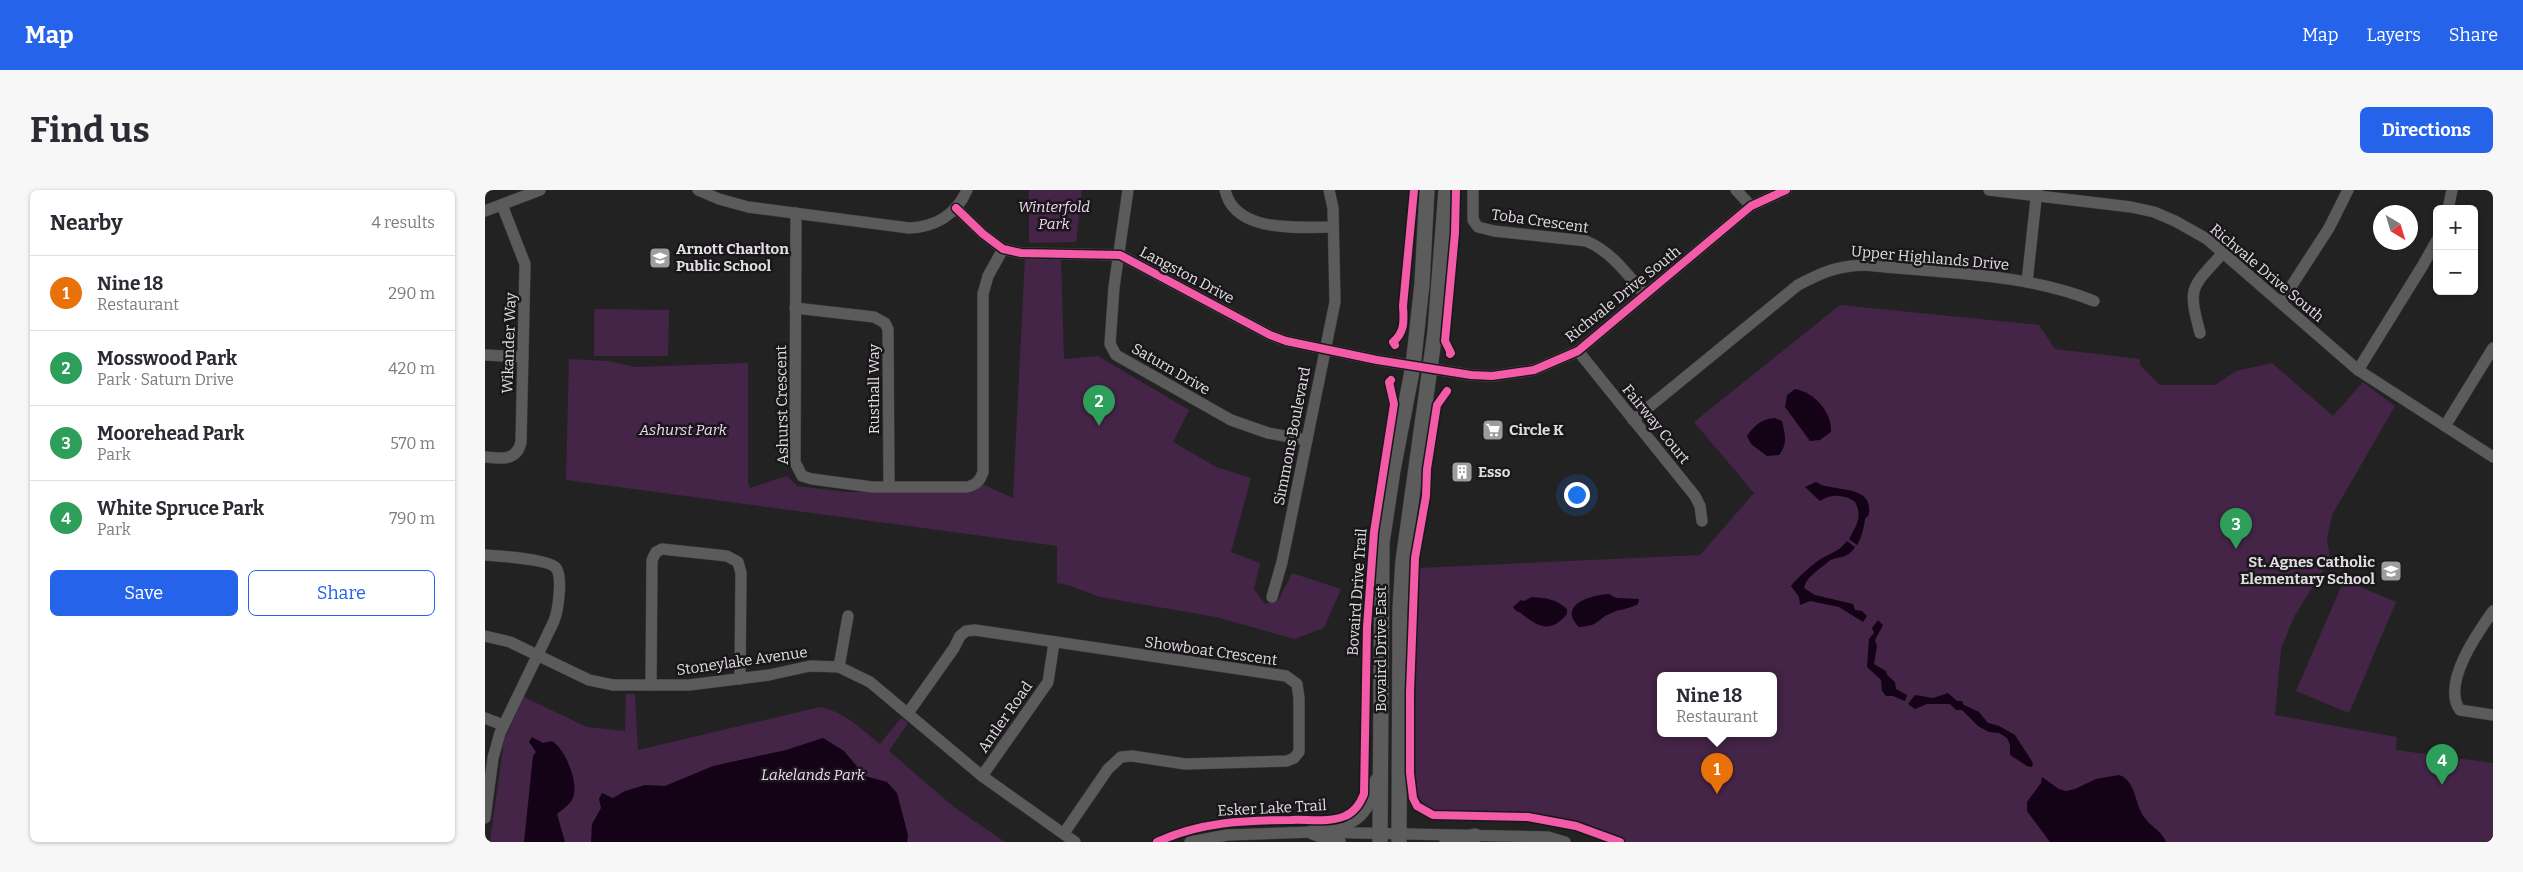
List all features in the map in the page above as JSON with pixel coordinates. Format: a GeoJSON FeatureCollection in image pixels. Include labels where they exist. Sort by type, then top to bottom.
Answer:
{"type":"FeatureCollection","features":[{"type":"Feature","properties":{"kind":"main road","name":"Bovaird Drive East"},"geometry":{"type":"LineString","coordinates":[[1380,838],[1382,543],[1393,470],[1413,366],[1422,284],[1427,190]]}},
{"type":"Feature","properties":{"kind":"main road","name":"Bovaird Drive East"},"geometry":{"type":"LineString","coordinates":[[1399,838],[1402,577],[1431,368],[1439,295],[1445,190]]}},
{"type":"Feature","properties":{"kind":"main road"},"geometry":{"type":"LineString","coordinates":[[1313,832],[1351,822],[1359,816],[1369,803],[1381,770]]}},
{"type":"Feature","properties":{"kind":"main road"},"geometry":{"type":"LineString","coordinates":[[1313,832],[1338,842]]}},
{"type":"Feature","properties":{"kind":"main road"},"geometry":{"type":"LineString","coordinates":[[1447,842],[1475,836]]}},
{"type":"Feature","properties":{"kind":"street"},"geometry":{"type":"LineString","coordinates":[[485,210],[540,190]]}},
{"type":"Feature","properties":{"kind":"street"},"geometry":{"type":"LineString","coordinates":[[698,190],[743,206],[915,228],[935,223],[956,208],[967,190]]}},
{"type":"Feature","properties":{"kind":"street"},"geometry":{"type":"LineString","coordinates":[[1120,255],[1128,190]]}},
{"type":"Feature","properties":{"kind":"street"},"geometry":{"type":"LineString","coordinates":[[1225,190],[1227,201],[1237,210],[1264,225],[1333,227]]}},
{"type":"Feature","properties":{"kind":"street","name":"Simmons Boulevard"},"geometry":{"type":"LineString","coordinates":[[1272,597],[1282,562],[1335,302],[1333,227],[1329,190]]}},
{"type":"Feature","properties":{"kind":"street","name":"Toba Crescent"},"geometry":{"type":"LineString","coordinates":[[1473,190],[1473,220],[1478,227],[1592,243],[1610,255],[1645,295]]}},
{"type":"Feature","properties":{"kind":"street"},"geometry":{"type":"LineString","coordinates":[[1736,190],[1751,206]]}},
{"type":"Feature","properties":{"kind":"street","name":"Richvale Drive South"},"geometry":{"type":"LineString","coordinates":[[1413,366],[1471,375],[1492,376],[1517,374],[1551,364],[1578,351],[1751,206],[1786,190]]}},
{"type":"Feature","properties":{"kind":"street","name":"Richvale Drive South"},"geometry":{"type":"LineString","coordinates":[[1989,190],[2037,193],[2087,200],[2154,212],[2175,221],[2207,239],[2222,254],[2281,302],[2358,370],[2493,457]]}},
{"type":"Feature","properties":{"kind":"street"},"geometry":{"type":"LineString","coordinates":[[2281,302],[2329,228],[2347,190]]}},
{"type":"Feature","properties":{"kind":"street"},"geometry":{"type":"LineString","coordinates":[[2449,205],[2452,190]]}},
{"type":"Feature","properties":{"kind":"street"},"geometry":{"type":"LineString","coordinates":[[2027,282],[2037,193]]}},
{"type":"Feature","properties":{"kind":"street","name":"Wikander Way"},"geometry":{"type":"LineString","coordinates":[[485,457],[508,458],[514,456],[520,447],[525,264],[502,204]]}},
{"type":"Feature","properties":{"kind":"street","name":"Langston Drive"},"geometry":{"type":"LineString","coordinates":[[956,208],[983,234],[1003,248],[1021,253],[1120,255],[1270,335],[1324,349],[1413,366]]}},
{"type":"Feature","properties":{"kind":"street","name":"Ashurst Crescent"},"geometry":{"type":"LineString","coordinates":[[796,213],[795,462],[799,473],[812,479],[872,487],[967,487],[981,478],[983,472],[983,294],[987,276],[1003,248]]}},
{"type":"Feature","properties":{"kind":"street"},"geometry":{"type":"LineString","coordinates":[[2358,370],[2433,247]]}},
{"type":"Feature","properties":{"kind":"street"},"geometry":{"type":"LineString","coordinates":[[2199,333],[2191,302],[2193,292],[2199,279],[2222,254]]}},
{"type":"Feature","properties":{"kind":"street","name":"Saturn Drive"},"geometry":{"type":"LineString","coordinates":[[1120,255],[1113,287],[1110,344],[1116,355],[1231,420],[1268,433],[1307,440]]}},
{"type":"Feature","properties":{"kind":"street","name":"Upper Highlands Drive"},"geometry":{"type":"LineString","coordinates":[[1633,420],[1798,285],[1825,270],[1841,266],[1865,265],[2027,282],[2068,290],[2094,302]]}},
{"type":"Feature","properties":{"kind":"street","name":"Rusthall Way"},"geometry":{"type":"LineString","coordinates":[[795,308],[874,317],[885,323],[888,329],[889,487]]}},
{"type":"Feature","properties":{"kind":"street"},"geometry":{"type":"LineString","coordinates":[[2445,426],[2493,348]]}},
{"type":"Feature","properties":{"kind":"street","name":"Fairway Court"},"geometry":{"type":"LineString","coordinates":[[1578,351],[1695,496],[1700,506],[1702,521]]}},
{"type":"Feature","properties":{"kind":"street"},"geometry":{"type":"LineString","coordinates":[[485,356],[523,357]]}},
{"type":"Feature","properties":{"kind":"street"},"geometry":{"type":"LineString","coordinates":[[651,686],[652,560],[656,552],[662,548],[727,556],[738,562],[741,572],[740,678]]}},
{"type":"Feature","properties":{"kind":"street"},"geometry":{"type":"LineString","coordinates":[[485,555],[548,563],[557,569],[557,610],[503,725],[494,752],[485,818]]}},
{"type":"Feature","properties":{"kind":"street"},"geometry":{"type":"LineString","coordinates":[[2493,610],[2464,655],[2454,694],[2460,710],[2493,715]]}},
{"type":"Feature","properties":{"kind":"street"},"geometry":{"type":"LineString","coordinates":[[839,667],[848,616]]}},
{"type":"Feature","properties":{"kind":"street","name":"Showboat Crescent"},"geometry":{"type":"LineString","coordinates":[[908,714],[954,648],[960,636],[966,631],[975,630],[1286,676],[1297,684],[1299,698],[1299,752],[1294,758],[1287,762],[1185,764],[1132,756],[1121,757],[1108,769],[1064,833]]}},
{"type":"Feature","properties":{"kind":"street","name":"Stoneylake Avenue"},"geometry":{"type":"LineString","coordinates":[[485,636],[510,642],[596,682],[613,685],[689,685],[811,666],[839,667],[870,682],[982,776],[1075,842]]}},
{"type":"Feature","properties":{"kind":"street","name":"Antler Road"},"geometry":{"type":"LineString","coordinates":[[982,776],[1048,682],[1053,643]]}},
{"type":"Feature","properties":{"kind":"street"},"geometry":{"type":"LineString","coordinates":[[485,718],[503,725]]}},
{"type":"Feature","properties":{"kind":"street"},"geometry":{"type":"LineString","coordinates":[[1189,842],[1313,832],[1380,838],[1548,837],[1565,842]]}},
{"type":"Feature","properties":{"kind":"green space","name":"Winterfold Park"},"geometry":{"type":"Polygon","coordinates":[[[1029,190],[1082,190],[1076,242],[1029,243],[1029,190]]]}},
{"type":"Feature","properties":{"kind":"green space","name":"Ashurst Park"},"geometry":{"type":"Polygon","coordinates":[[[1025,258],[1061,259],[1064,359],[1098,356],[1189,410],[1173,442],[1216,467],[1251,478],[1231,552],[1260,563],[1254,589],[1265,604],[1279,599],[1292,573],[1341,589],[1324,628],[1294,639],[1216,617],[1100,597],[1068,585],[1057,583],[1057,546],[566,480],[569,359],[609,361],[635,367],[748,363],[748,482],[750,488],[787,476],[797,486],[847,492],[965,491],[982,484],[1013,498],[1025,258]]]}},
{"type":"Feature","properties":{"kind":"green space"},"geometry":{"type":"Polygon","coordinates":[[[1840,305],[2039,325],[2055,349],[2140,359],[2140,365],[2160,385],[2215,385],[2236,371],[2272,363],[2333,416],[2363,382],[2395,406],[2332,515],[2327,539],[2330,559],[2294,617],[2281,649],[2275,715],[2397,737],[2396,750],[2493,763],[2493,842],[1624,842],[1554,816],[1428,810],[1413,790],[1418,568],[1700,555],[1754,493],[1694,422],[1840,305]]]}},
{"type":"Feature","properties":{"kind":"green space"},"geometry":{"type":"Polygon","coordinates":[[[594,309],[669,310],[668,356],[594,356],[594,309]]]}},
{"type":"Feature","properties":{"kind":"green space"},"geometry":{"type":"Polygon","coordinates":[[[2344,580],[2396,602],[2349,713],[2296,691],[2344,580]]]}},
{"type":"Feature","properties":{"kind":"green space","name":"Lakelands Park"},"geometry":{"type":"Polygon","coordinates":[[[626,694],[635,694],[638,750],[820,707],[845,717],[880,744],[901,718],[908,723],[889,751],[954,807],[1005,842],[490,842],[504,740],[524,697],[587,727],[625,731],[626,694]]]}},
{"type":"Feature","properties":{"kind":"shaded area"},"geometry":{"type":"Polygon","coordinates":[[[1795,389],[1809,394],[1825,410],[1831,425],[1831,432],[1820,440],[1810,441],[1785,407],[1787,395],[1795,389]]]}},
{"type":"Feature","properties":{"kind":"shaded area"},"geometry":{"type":"Polygon","coordinates":[[[1775,418],[1782,421],[1785,443],[1779,455],[1767,456],[1751,444],[1747,436],[1759,423],[1775,418]]]}},
{"type":"Feature","properties":{"kind":"shaded area"},"geometry":{"type":"Polygon","coordinates":[[[1816,482],[1850,490],[1865,497],[1869,513],[1865,519],[1857,545],[1849,539],[1856,526],[1858,517],[1855,502],[1847,497],[1837,496],[1828,497],[1820,501],[1805,487],[1816,482]]]}},
{"type":"Feature","properties":{"kind":"shaded area"},"geometry":{"type":"Polygon","coordinates":[[[1847,541],[1855,547],[1852,551],[1845,556],[1828,562],[1811,577],[1804,588],[1815,595],[1853,604],[1855,610],[1862,611],[1867,616],[1863,622],[1839,607],[1810,601],[1800,605],[1799,597],[1791,586],[1812,566],[1839,549],[1847,541]]]}},
{"type":"Feature","properties":{"kind":"shaded area"},"geometry":{"type":"Polygon","coordinates":[[[1609,594],[1616,598],[1639,599],[1638,604],[1606,615],[1595,624],[1579,627],[1573,619],[1572,612],[1574,607],[1579,602],[1594,596],[1609,594]]]}},
{"type":"Feature","properties":{"kind":"shaded area"},"geometry":{"type":"Polygon","coordinates":[[[1532,597],[1555,601],[1567,609],[1567,614],[1556,624],[1550,626],[1534,623],[1513,607],[1521,600],[1524,601],[1532,597]]]}},
{"type":"Feature","properties":{"kind":"shaded area"},"geometry":{"type":"Polygon","coordinates":[[[1878,620],[1883,625],[1875,640],[1877,646],[1874,664],[1886,671],[1887,675],[1895,682],[1896,689],[1907,695],[1905,701],[1893,696],[1886,696],[1882,691],[1881,680],[1867,667],[1869,639],[1874,633],[1872,628],[1878,620]]]}},
{"type":"Feature","properties":{"kind":"shaded area"},"geometry":{"type":"Polygon","coordinates":[[[1948,693],[1957,701],[1962,701],[1964,705],[1979,712],[1988,723],[1999,726],[2015,735],[2033,763],[2032,767],[2027,766],[2010,755],[2010,745],[2007,738],[1999,733],[1989,732],[1978,726],[1962,710],[1956,710],[1950,704],[1927,704],[1915,709],[1908,704],[1915,695],[1933,698],[1948,693]]]}},
{"type":"Feature","properties":{"kind":"shaded area"},"geometry":{"type":"Polygon","coordinates":[[[532,737],[543,743],[552,741],[557,745],[572,773],[574,788],[572,800],[557,814],[565,842],[524,842],[533,756],[536,752],[529,742],[532,737]]]}},
{"type":"Feature","properties":{"kind":"shaded area"},"geometry":{"type":"Polygon","coordinates":[[[823,738],[844,751],[865,776],[887,782],[897,793],[908,835],[907,842],[591,842],[592,824],[601,808],[599,799],[602,793],[613,798],[625,791],[645,785],[665,786],[713,766],[786,750],[823,738]]]}},
{"type":"Feature","properties":{"kind":"shaded area"},"geometry":{"type":"Polygon","coordinates":[[[2119,775],[2129,782],[2141,813],[2162,835],[2166,842],[2050,842],[2027,811],[2027,802],[2041,783],[2042,777],[2059,789],[2066,791],[2096,779],[2119,775]]]}},
{"type":"Feature","properties":{"kind":"cycle path"},"geometry":{"type":"LineString","coordinates":[[1395,345],[1393,342],[1402,330],[1414,190]]}},
{"type":"Feature","properties":{"kind":"cycle path"},"geometry":{"type":"LineString","coordinates":[[1450,354],[1445,341],[1455,233],[1456,190]]}},
{"type":"Feature","properties":{"kind":"cycle path"},"geometry":{"type":"LineString","coordinates":[[956,208],[983,234],[1003,249],[1021,253],[1120,255],[1270,335],[1286,341],[1377,360],[1471,375],[1492,376],[1534,370],[1578,351],[1751,206],[1786,190]]}},
{"type":"Feature","properties":{"kind":"cycle path","name":"Bovaird Drive Trail"},"geometry":{"type":"LineString","coordinates":[[1157,842],[1173,835],[1206,826],[1240,822],[1339,818],[1352,812],[1361,801],[1364,794],[1367,627],[1374,532],[1394,404],[1389,382],[1391,380]]}},
{"type":"Feature","properties":{"kind":"cycle path"},"geometry":{"type":"LineString","coordinates":[[1447,391],[1437,405],[1427,469],[1426,496],[1415,558],[1410,692],[1410,773],[1413,798],[1417,806],[1433,815],[1528,817],[1576,826],[1620,842]]}},
{"type":"Feature","properties":{"kind":"place","name":"Arnott Charlton Public School"},"geometry":{"type":"Point","coordinates":[660,258]}},
{"type":"Feature","properties":{"kind":"place","name":"Mosswood Park"},"geometry":{"type":"Point","coordinates":[1099,426]}},
{"type":"Feature","properties":{"kind":"place","name":"Circle K"},"geometry":{"type":"Point","coordinates":[1493,430]}},
{"type":"Feature","properties":{"kind":"place","name":"Esso"},"geometry":{"type":"Point","coordinates":[1462,472]}},
{"type":"Feature","properties":{"kind":"place","name":"Moorehead Park"},"geometry":{"type":"Point","coordinates":[2236,549]}},
{"type":"Feature","properties":{"kind":"place","name":"St. Agnes Catholic Elementary School"},"geometry":{"type":"Point","coordinates":[2391,571]}},
{"type":"Feature","properties":{"kind":"place","name":"White Spruce Park"},"geometry":{"type":"Point","coordinates":[2442,785]}},
{"type":"Feature","properties":{"kind":"place","name":"Nine 18"},"geometry":{"type":"Point","coordinates":[1717,794]}}]}
